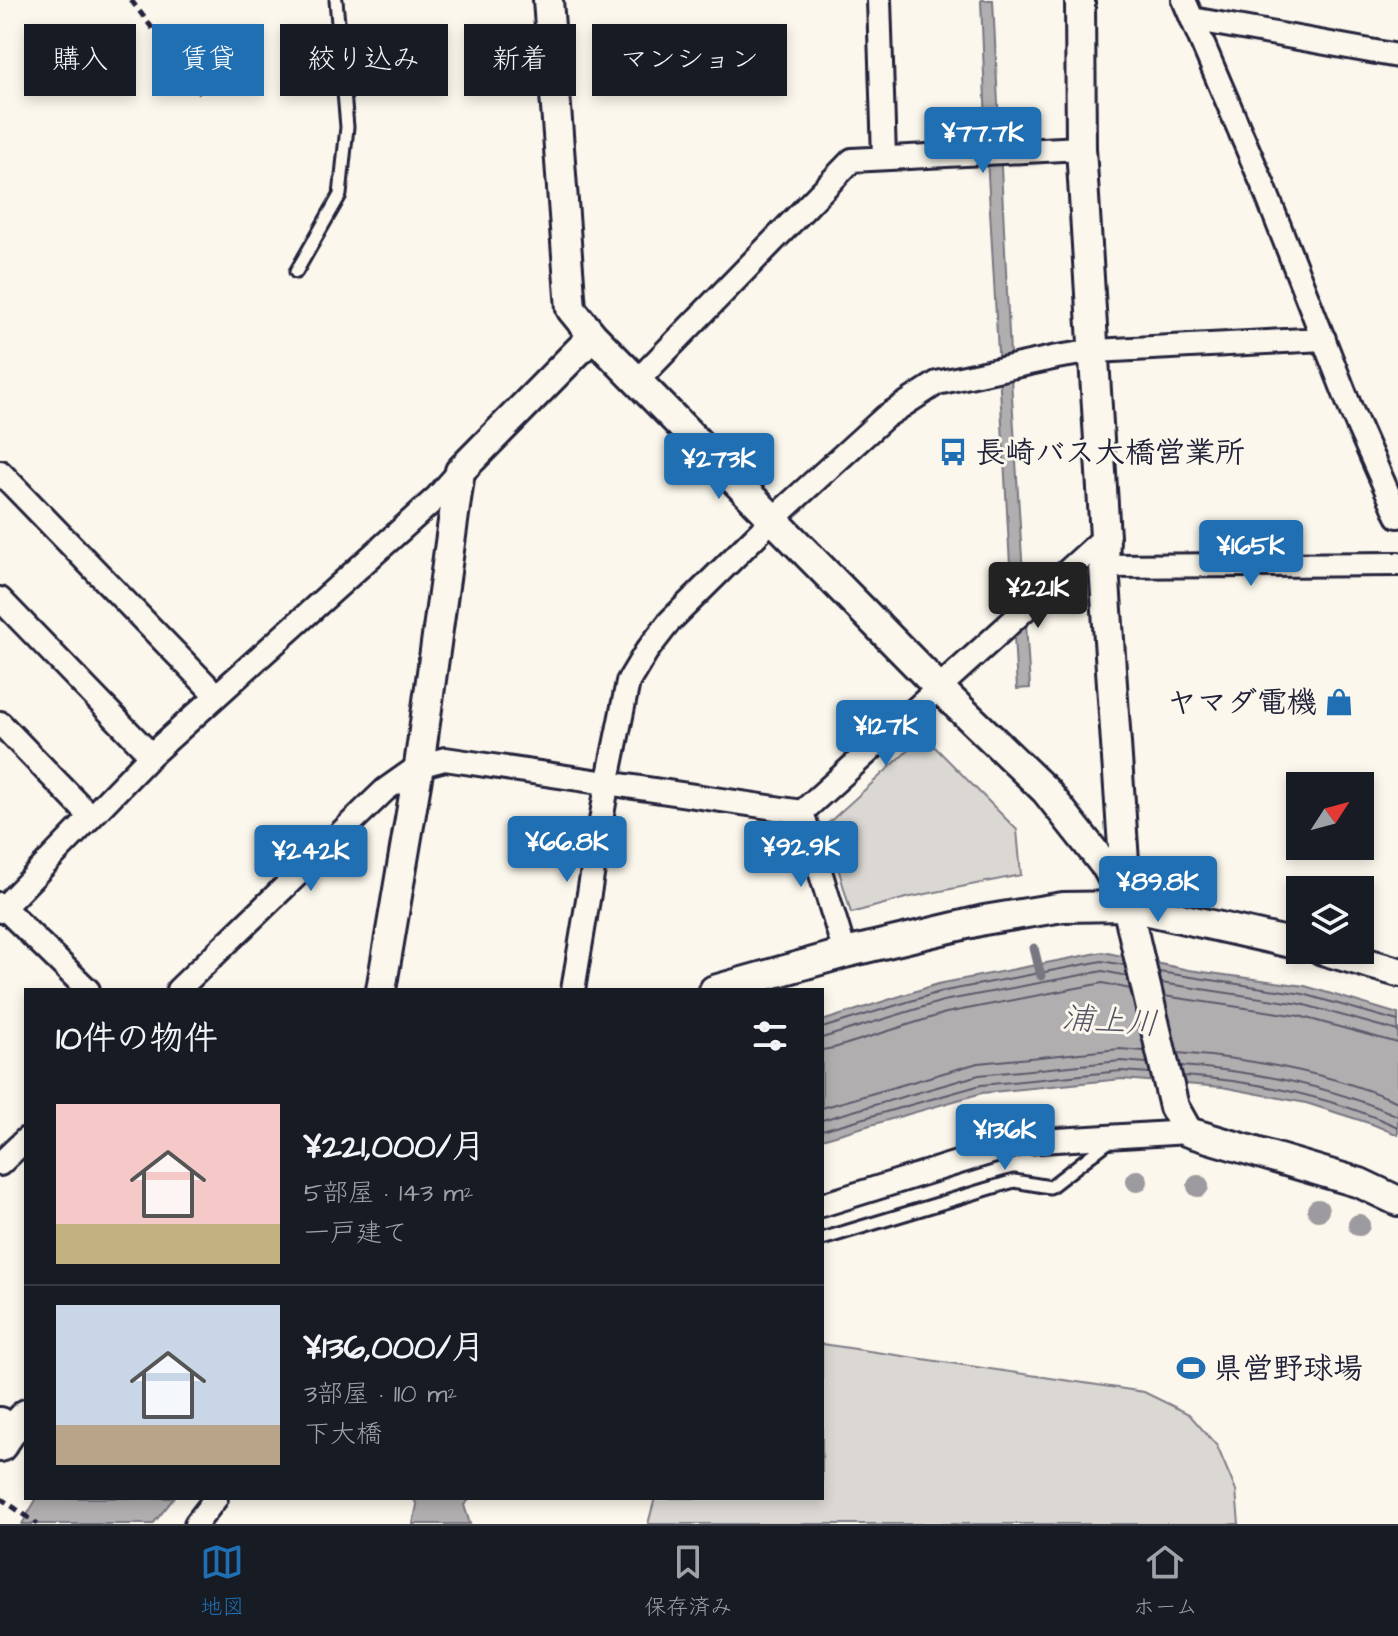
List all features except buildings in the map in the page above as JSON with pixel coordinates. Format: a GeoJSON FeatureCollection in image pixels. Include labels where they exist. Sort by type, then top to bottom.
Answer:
{"type":"FeatureCollection","features":[{"type":"Feature","properties":{"kind":"street"},"geometry":{"type":"LineString","coordinates":[[548,0],[571,309],[593,336],[940,689],[1046,791],[1107,868],[1127,906]]}},
{"type":"Feature","properties":{"kind":"street"},"geometry":{"type":"LineString","coordinates":[[879,0],[884,157]]}},
{"type":"Feature","properties":{"kind":"street"},"geometry":{"type":"LineString","coordinates":[[1080,0],[1081,148],[1127,906],[1174,1107],[1188,1132]]}},
{"type":"Feature","properties":{"kind":"street"},"geometry":{"type":"LineString","coordinates":[[1188,10],[1398,56]]}},
{"type":"Feature","properties":{"kind":"street"},"geometry":{"type":"LineString","coordinates":[[1188,10],[1398,516]]}},
{"type":"Feature","properties":{"kind":"street"},"geometry":{"type":"LineString","coordinates":[[637,381],[852,160],[1081,148]]}},
{"type":"Feature","properties":{"kind":"street"},"geometry":{"type":"LineString","coordinates":[[86,988],[1,908],[151,755],[436,498],[593,336]]}},
{"type":"Feature","properties":{"kind":"street"},"geometry":{"type":"LineString","coordinates":[[573,988],[607,785],[628,682],[670,621],[773,519],[885,417],[937,383],[1004,367],[1095,351],[1324,339]]}},
{"type":"Feature","properties":{"kind":"street"},"geometry":{"type":"LineString","coordinates":[[381,988],[419,766],[460,471]]}},
{"type":"Feature","properties":{"kind":"street"},"geometry":{"type":"LineString","coordinates":[[0,472],[216,695]]}},
{"type":"Feature","properties":{"kind":"street"},"geometry":{"type":"LineString","coordinates":[[180,988],[385,790],[419,766],[445,759],[802,812],[1105,537]]}},
{"type":"Feature","properties":{"kind":"street"},"geometry":{"type":"LineString","coordinates":[[1104,566],[1398,564]]}},
{"type":"Feature","properties":{"kind":"street"},"geometry":{"type":"LineString","coordinates":[[0,599],[151,755]]}},
{"type":"Feature","properties":{"kind":"street"},"geometry":{"type":"LineString","coordinates":[[0,723],[91,817]]}},
{"type":"Feature","properties":{"kind":"street"},"geometry":{"type":"LineString","coordinates":[[802,812],[845,953]]}},
{"type":"Feature","properties":{"kind":"street"},"geometry":{"type":"LineString","coordinates":[[721,988],[845,953],[984,920],[1063,907],[1127,906],[1286,942]]}},
{"type":"Feature","properties":{"kind":"street"},"geometry":{"type":"LineString","coordinates":[[1370,964],[1398,972]]}},
{"type":"Feature","properties":{"kind":"street"},"geometry":{"type":"LineString","coordinates":[[824,1204],[1024,1142],[1188,1132],[1360,1183],[1398,1201]]}},
{"type":"Feature","properties":{"kind":"street"},"geometry":{"type":"LineString","coordinates":[[0,1164],[24,1141]]}},
{"type":"Feature","properties":{"kind":"street"},"geometry":{"type":"LineString","coordinates":[[196,1524],[214,1500]]}},
{"type":"Feature","properties":{"kind":"lane"},"geometry":{"type":"LineString","coordinates":[[296,272],[340,195],[347,127],[336,0]]}},
{"type":"Feature","properties":{"kind":"lane"},"geometry":{"type":"LineString","coordinates":[[824,1238],[1014,1181],[1050,1187],[1115,1137]]}},
{"type":"Feature","properties":{"kind":"path"},"geometry":{"type":"LineString","coordinates":[[131,0],[152,28]]}},
{"type":"Feature","properties":{"kind":"path"},"geometry":{"type":"LineString","coordinates":[[2,1499],[38,1524]]}},
{"type":"Feature","properties":{"kind":"shaded area"},"geometry":{"type":"Polygon","coordinates":[[[924,736],[1017,830],[1021,875],[906,898],[851,913],[826,825],[924,736]]]}},
{"type":"Feature","properties":{"kind":"shaded area","name":"県営野球場"},"geometry":{"type":"Polygon","coordinates":[[[824,1344],[1144,1392],[1189,1414],[1217,1446],[1236,1491],[1239,1524],[648,1524],[654,1500],[824,1500],[824,1344]]]}},
{"type":"Feature","properties":{"kind":"water"},"geometry":{"type":"Polygon","coordinates":[[[981,0],[993,0],[1030,688],[1017,689],[988,175],[981,0]]]}},
{"type":"Feature","properties":{"kind":"water","name":"浦上川"},"geometry":{"type":"Polygon","coordinates":[[[1103,952],[1189,970],[1305,986],[1398,1014],[1398,1135],[1306,1103],[1222,1087],[1122,1079],[982,1093],[824,1138],[824,1020],[938,984],[1103,952]]]}},
{"type":"Feature","properties":{"kind":"water"},"geometry":{"type":"Polygon","coordinates":[[[36,1500],[172,1500],[153,1524],[22,1524],[36,1500]]]}},
{"type":"Feature","properties":{"kind":"water"},"geometry":{"type":"Polygon","coordinates":[[[414,1500],[469,1500],[464,1505],[470,1524],[413,1524],[417,1505],[414,1500]]]}},
{"type":"Feature","properties":{"kind":"waterway"},"geometry":{"type":"LineString","coordinates":[[1034,948],[1041,976]]}},
{"type":"Feature","properties":{"kind":"place","name":"長崎バス大橋営業所"},"geometry":{"type":"Point","coordinates":[953,452]}},
{"type":"Feature","properties":{"kind":"place","name":"ヤマダ電機"},"geometry":{"type":"Point","coordinates":[1339,702]}},
{"type":"Feature","properties":{"kind":"place","name":"県営野球場"},"geometry":{"type":"Point","coordinates":[1191,1368]}}]}
